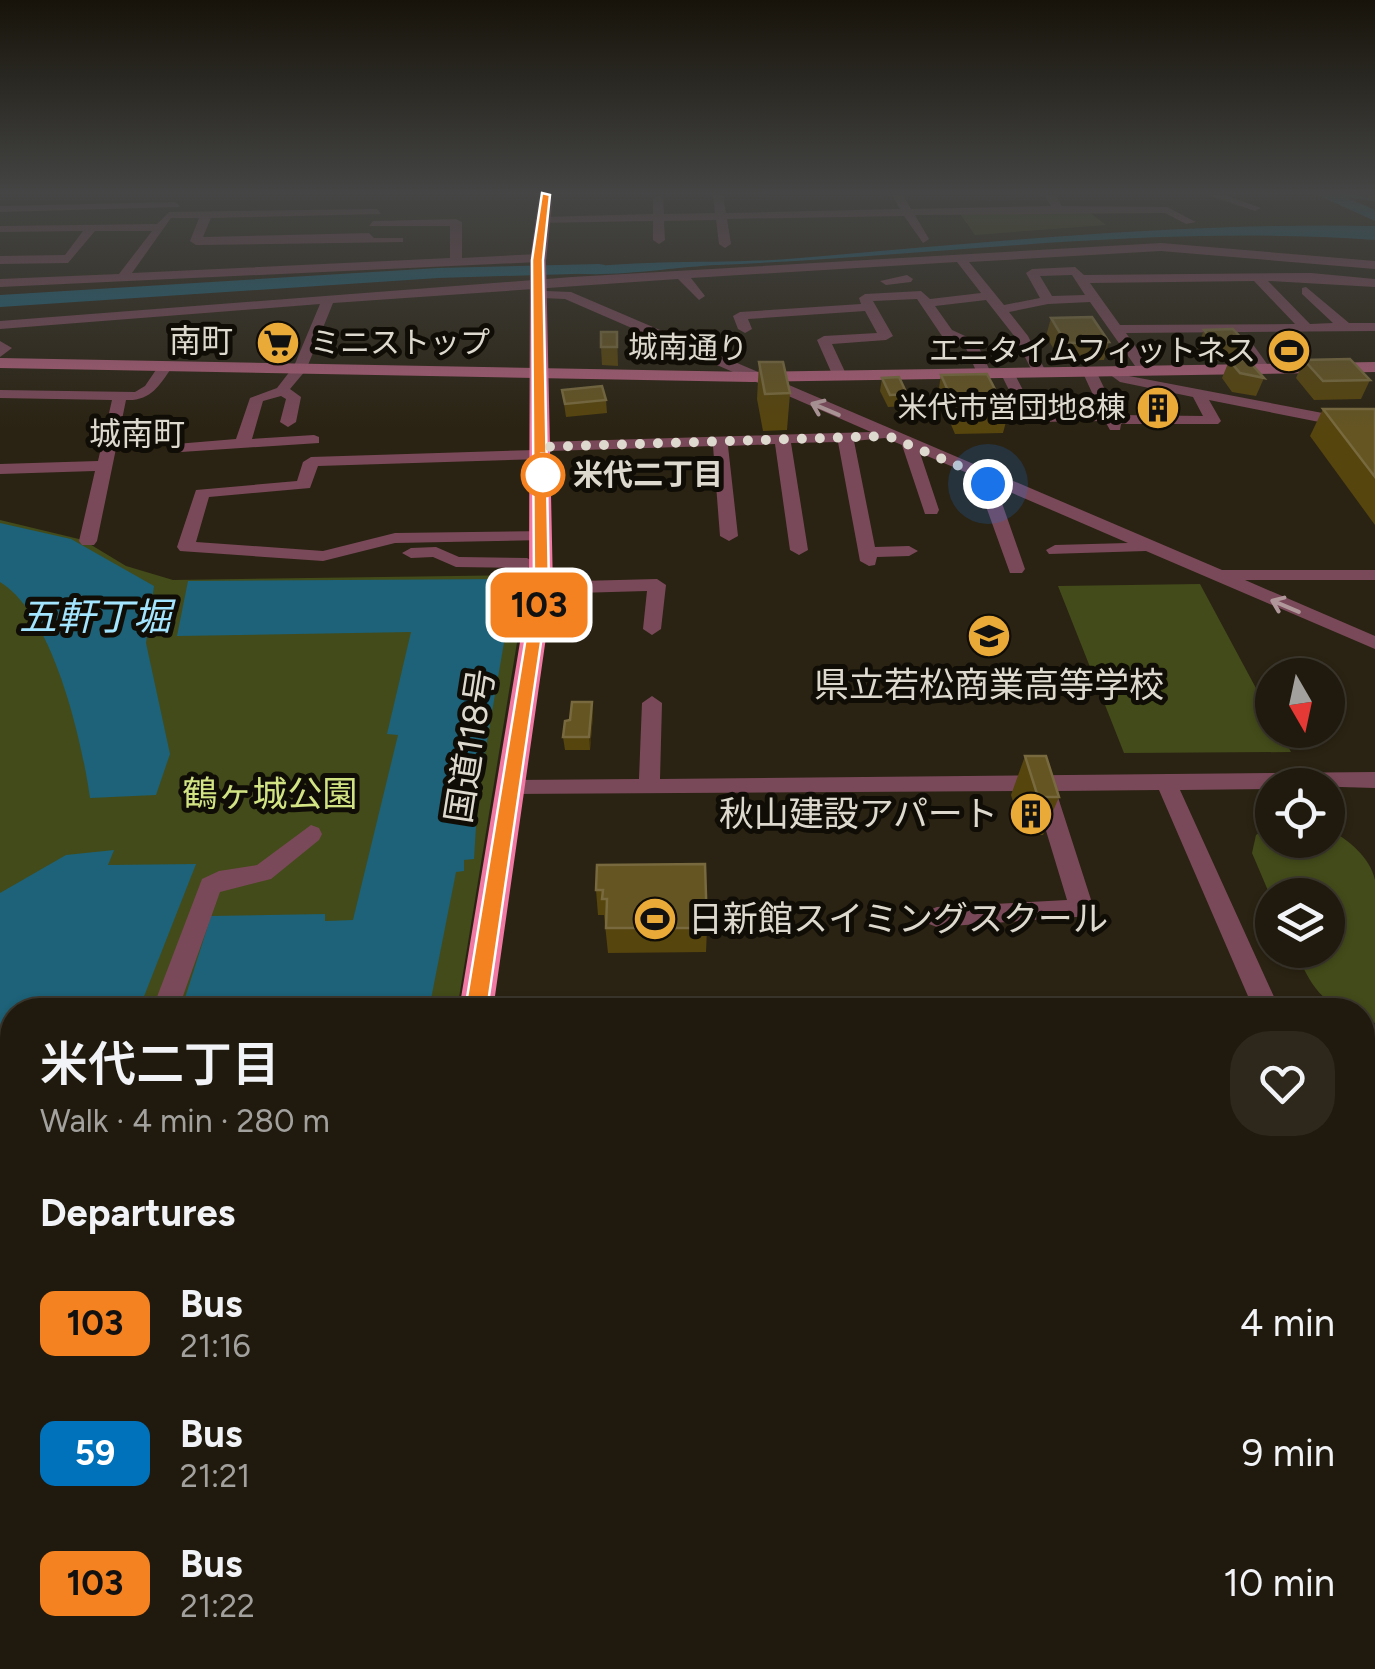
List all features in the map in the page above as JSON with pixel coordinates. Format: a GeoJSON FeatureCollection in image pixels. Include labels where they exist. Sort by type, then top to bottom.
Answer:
{"type":"FeatureCollection","features":[{"type":"Feature","properties":{"kind":"highway","name":"国道118号"},"geometry":{"type":"LineString","coordinates":[[478,998],[542,588],[538,273]]}},
{"type":"Feature","properties":{"kind":"main road","name":"城南通り"},"geometry":{"type":"LineString","coordinates":[[0,363],[752,377],[1375,366]]}},
{"type":"Feature","properties":{"kind":"street"},"geometry":{"type":"LineString","coordinates":[[123,278],[127,273]]}},
{"type":"Feature","properties":{"kind":"street"},"geometry":{"type":"LineString","coordinates":[[0,283],[225,273]]}},
{"type":"Feature","properties":{"kind":"street"},"geometry":{"type":"LineString","coordinates":[[520,273],[572,290],[752,377],[1375,643]]}},
{"type":"Feature","properties":{"kind":"street"},"geometry":{"type":"LineString","coordinates":[[572,290],[704,273]]}},
{"type":"Feature","properties":{"kind":"street"},"geometry":{"type":"LineString","coordinates":[[800,273],[807,288]]}},
{"type":"Feature","properties":{"kind":"street"},"geometry":{"type":"LineString","coordinates":[[886,280],[908,281],[903,273]]}},
{"type":"Feature","properties":{"kind":"street"},"geometry":{"type":"LineString","coordinates":[[972,273],[1039,372]]}},
{"type":"Feature","properties":{"kind":"street"},"geometry":{"type":"LineString","coordinates":[[1194,273],[1198,278]]}},
{"type":"Feature","properties":{"kind":"street"},"geometry":{"type":"LineString","coordinates":[[1249,273],[1306,327]]}},
{"type":"Feature","properties":{"kind":"street"},"geometry":{"type":"LineString","coordinates":[[682,274],[700,296]]}},
{"type":"Feature","properties":{"kind":"street"},"geometry":{"type":"LineString","coordinates":[[1048,300],[1032,274],[1368,282],[1375,294]]}},
{"type":"Feature","properties":{"kind":"street"},"geometry":{"type":"LineString","coordinates":[[1078,275],[1145,370]]}},
{"type":"Feature","properties":{"kind":"street"},"geometry":{"type":"LineString","coordinates":[[0,325],[327,302],[538,276]]}},
{"type":"Feature","properties":{"kind":"street"},"geometry":{"type":"LineString","coordinates":[[572,290],[625,292]]}},
{"type":"Feature","properties":{"kind":"street"},"geometry":{"type":"LineString","coordinates":[[1306,291],[1345,327]]}},
{"type":"Feature","properties":{"kind":"street"},"geometry":{"type":"LineString","coordinates":[[839,374],[824,340],[886,336],[865,298],[921,295],[946,334],[971,344],[984,373]]}},
{"type":"Feature","properties":{"kind":"street"},"geometry":{"type":"LineString","coordinates":[[926,302],[990,296]]}},
{"type":"Feature","properties":{"kind":"street"},"geometry":{"type":"LineString","coordinates":[[1000,310],[1048,300],[1094,298]]}},
{"type":"Feature","properties":{"kind":"street"},"geometry":{"type":"LineString","coordinates":[[282,392],[297,370],[327,302]]}},
{"type":"Feature","properties":{"kind":"street"},"geometry":{"type":"LineString","coordinates":[[741,317],[869,307]]}},
{"type":"Feature","properties":{"kind":"street"},"geometry":{"type":"LineString","coordinates":[[1116,329],[1375,327]]}},
{"type":"Feature","properties":{"kind":"street"},"geometry":{"type":"LineString","coordinates":[[1244,342],[1263,368]]}},
{"type":"Feature","properties":{"kind":"street"},"geometry":{"type":"LineString","coordinates":[[0,345],[5,348],[0,353]]}},
{"type":"Feature","properties":{"kind":"street"},"geometry":{"type":"LineString","coordinates":[[0,394],[138,396],[150,389],[165,366]]}},
{"type":"Feature","properties":{"kind":"street"},"geometry":{"type":"LineString","coordinates":[[1090,371],[1112,422]]}},
{"type":"Feature","properties":{"kind":"street"},"geometry":{"type":"LineString","coordinates":[[1112,371],[1125,380],[1375,428]]}},
{"type":"Feature","properties":{"kind":"street"},"geometry":{"type":"LineString","coordinates":[[1007,372],[1030,418],[1213,421],[1199,395]]}},
{"type":"Feature","properties":{"kind":"street"},"geometry":{"type":"LineString","coordinates":[[243,444],[257,398],[282,392],[294,397],[288,422]]}},
{"type":"Feature","properties":{"kind":"street"},"geometry":{"type":"LineString","coordinates":[[88,542],[120,396]]}},
{"type":"Feature","properties":{"kind":"street"},"geometry":{"type":"LineString","coordinates":[[845,436],[869,556],[910,550]]}},
{"type":"Feature","properties":{"kind":"street"},"geometry":{"type":"LineString","coordinates":[[543,535],[371,542],[323,556],[186,547],[202,493],[304,485],[311,462],[720,439],[888,436]]}},
{"type":"Feature","properties":{"kind":"street"},"geometry":{"type":"LineString","coordinates":[[782,438],[799,550]]}},
{"type":"Feature","properties":{"kind":"street"},"geometry":{"type":"LineString","coordinates":[[720,439],[729,536]]}},
{"type":"Feature","properties":{"kind":"street"},"geometry":{"type":"LineString","coordinates":[[181,448],[314,440]]}},
{"type":"Feature","properties":{"kind":"street"},"geometry":{"type":"LineString","coordinates":[[910,445],[931,510]]}},
{"type":"Feature","properties":{"kind":"street"},"geometry":{"type":"LineString","coordinates":[[0,468],[106,466]]}},
{"type":"Feature","properties":{"kind":"street"},"geometry":{"type":"LineString","coordinates":[[992,480],[988,486],[1016,568]]}},
{"type":"Feature","properties":{"kind":"street"},"geometry":{"type":"LineString","coordinates":[[371,542],[386,553],[436,552],[456,562],[526,563]]}},
{"type":"Feature","properties":{"kind":"street"},"geometry":{"type":"LineString","coordinates":[[1055,550],[1149,548]]}},
{"type":"Feature","properties":{"kind":"street"},"geometry":{"type":"LineString","coordinates":[[1212,575],[1375,575]]}},
{"type":"Feature","properties":{"kind":"street"},"geometry":{"type":"LineString","coordinates":[[542,588],[656,585],[652,629]]}},
{"type":"Feature","properties":{"kind":"street"},"geometry":{"type":"LineString","coordinates":[[649,786],[652,703]]}},
{"type":"Feature","properties":{"kind":"street"},"geometry":{"type":"LineString","coordinates":[[1165,780],[1262,998]]}},
{"type":"Feature","properties":{"kind":"street"},"geometry":{"type":"LineString","coordinates":[[513,788],[1375,780]]}},
{"type":"Feature","properties":{"kind":"street"},"geometry":{"type":"LineString","coordinates":[[937,917],[1082,909],[1042,782]]}},
{"type":"Feature","properties":{"kind":"street"},"geometry":{"type":"LineString","coordinates":[[169,998],[210,886],[219,880],[262,872],[311,834]]}},
{"type":"Feature","properties":{"kind":"green space","name":"鶴ヶ城公園"},"geometry":{"type":"Polygon","coordinates":[[[0,520],[83,540],[126,566],[173,580],[528,575],[459,998],[0,998],[0,520]]]}},
{"type":"Feature","properties":{"kind":"green space"},"geometry":{"type":"Polygon","coordinates":[[[1200,584],[1255,686],[1255,748],[1289,748],[1291,752],[1124,753],[1058,586],[1200,584]]]}},
{"type":"Feature","properties":{"kind":"green space"},"geometry":{"type":"Polygon","coordinates":[[[1255,840],[1255,858],[1345,858],[1345,840],[1363,856],[1375,880],[1375,998],[1325,998],[1304,968],[1345,968],[1345,878],[1263,878],[1252,853],[1255,840]]]}},
{"type":"Feature","properties":{"kind":"water","name":"五軒丁堀"},"geometry":{"type":"Polygon","coordinates":[[[0,523],[71,539],[154,586],[146,643],[170,754],[156,795],[90,798],[72,713],[50,649],[19,598],[0,582],[0,523]]]}},
{"type":"Feature","properties":{"kind":"water"},"geometry":{"type":"Polygon","coordinates":[[[515,579],[478,793],[474,859],[464,860],[464,871],[456,872],[431,998],[185,998],[211,916],[325,914],[325,921],[353,920],[398,735],[387,734],[411,632],[177,636],[188,581],[515,579]]]}},
{"type":"Feature","properties":{"kind":"water"},"geometry":{"type":"Polygon","coordinates":[[[114,850],[108,865],[196,864],[143,998],[0,998],[0,893],[66,855],[114,850]]]}},
{"type":"Feature","properties":{"kind":"building"},"geometry":{"type":"Polygon","coordinates":[[[1092,317],[1109,342],[1066,343],[1051,318],[1092,317]]]}},
{"type":"Feature","properties":{"kind":"building"},"geometry":{"type":"Polygon","coordinates":[[[1233,329],[1245,342],[1215,343],[1204,330],[1233,329]]]}},
{"type":"Feature","properties":{"kind":"building"},"geometry":{"type":"Polygon","coordinates":[[[601,332],[617,332],[617,347],[601,347],[601,332]]]}},
{"type":"Feature","properties":{"kind":"building"},"geometry":{"type":"Polygon","coordinates":[[[1350,359],[1370,380],[1323,381],[1304,360],[1350,359]]]}},
{"type":"Feature","properties":{"kind":"building"},"geometry":{"type":"Polygon","coordinates":[[[1229,360],[1248,360],[1264,378],[1240,373],[1229,360]]]}},
{"type":"Feature","properties":{"kind":"building"},"geometry":{"type":"Polygon","coordinates":[[[759,362],[783,362],[790,393],[765,394],[759,362]]]}},
{"type":"Feature","properties":{"kind":"building"},"geometry":{"type":"Polygon","coordinates":[[[987,374],[1008,414],[959,415],[941,375],[987,374]]]}},
{"type":"Feature","properties":{"kind":"building"},"geometry":{"type":"Polygon","coordinates":[[[899,377],[907,394],[890,395],[882,378],[899,377]]]}},
{"type":"Feature","properties":{"kind":"building"},"geometry":{"type":"Polygon","coordinates":[[[602,386],[606,400],[565,404],[562,390],[602,386]]]}},
{"type":"Feature","properties":{"kind":"building"},"geometry":{"type":"Polygon","coordinates":[[[1323,409],[1375,409],[1375,477],[1323,409]]]}},
{"type":"Feature","properties":{"kind":"building"},"geometry":{"type":"Polygon","coordinates":[[[572,702],[592,702],[589,737],[563,737],[572,702]]]}},
{"type":"Feature","properties":{"kind":"building"},"geometry":{"type":"Polygon","coordinates":[[[1025,756],[1046,756],[1059,797],[1038,797],[1025,756]]]}},
{"type":"Feature","properties":{"kind":"building"},"geometry":{"type":"Polygon","coordinates":[[[705,864],[707,928],[606,928],[607,899],[602,899],[603,890],[596,890],[597,865],[705,864]]]}},
{"type":"Feature","properties":{"kind":"waterway"},"geometry":{"type":"LineString","coordinates":[[0,301],[443,273]]}},
{"type":"Feature","properties":{"kind":"bus line","name":"103"},"geometry":{"type":"LineString","coordinates":[[478,998],[542,588],[538,273]]}},
{"type":"Feature","properties":{"kind":"place","name":"ミニストップ"},"geometry":{"type":"Point","coordinates":[278,343]}},
{"type":"Feature","properties":{"kind":"place","name":"エニタイムフィットネス"},"geometry":{"type":"Point","coordinates":[1289,351]}},
{"type":"Feature","properties":{"kind":"place","name":"米代市営団地8棟"},"geometry":{"type":"Point","coordinates":[1158,408]}},
{"type":"Feature","properties":{"kind":"place","name":"米代二丁目"},"geometry":{"type":"Point","coordinates":[543,475]}},
{"type":"Feature","properties":{"kind":"place","name":"県立若松商業高等学校"},"geometry":{"type":"Point","coordinates":[989,636]}},
{"type":"Feature","properties":{"kind":"place","name":"秋山建設アパート"},"geometry":{"type":"Point","coordinates":[1031,814]}},
{"type":"Feature","properties":{"kind":"place","name":"日新館スイミングスクール"},"geometry":{"type":"Point","coordinates":[655,919]}},
{"type":"Feature","properties":{"kind":"district","name":"南町"},"geometry":{"type":"Point","coordinates":[201,341]}},
{"type":"Feature","properties":{"kind":"district","name":"城南町"},"geometry":{"type":"Point","coordinates":[137,434]}},
{"type":"Feature","properties":{"kind":"route"},"geometry":{"type":"LineString","coordinates":[[543,475],[542,447],[888,436],[992,480],[988,484]]}}]}
